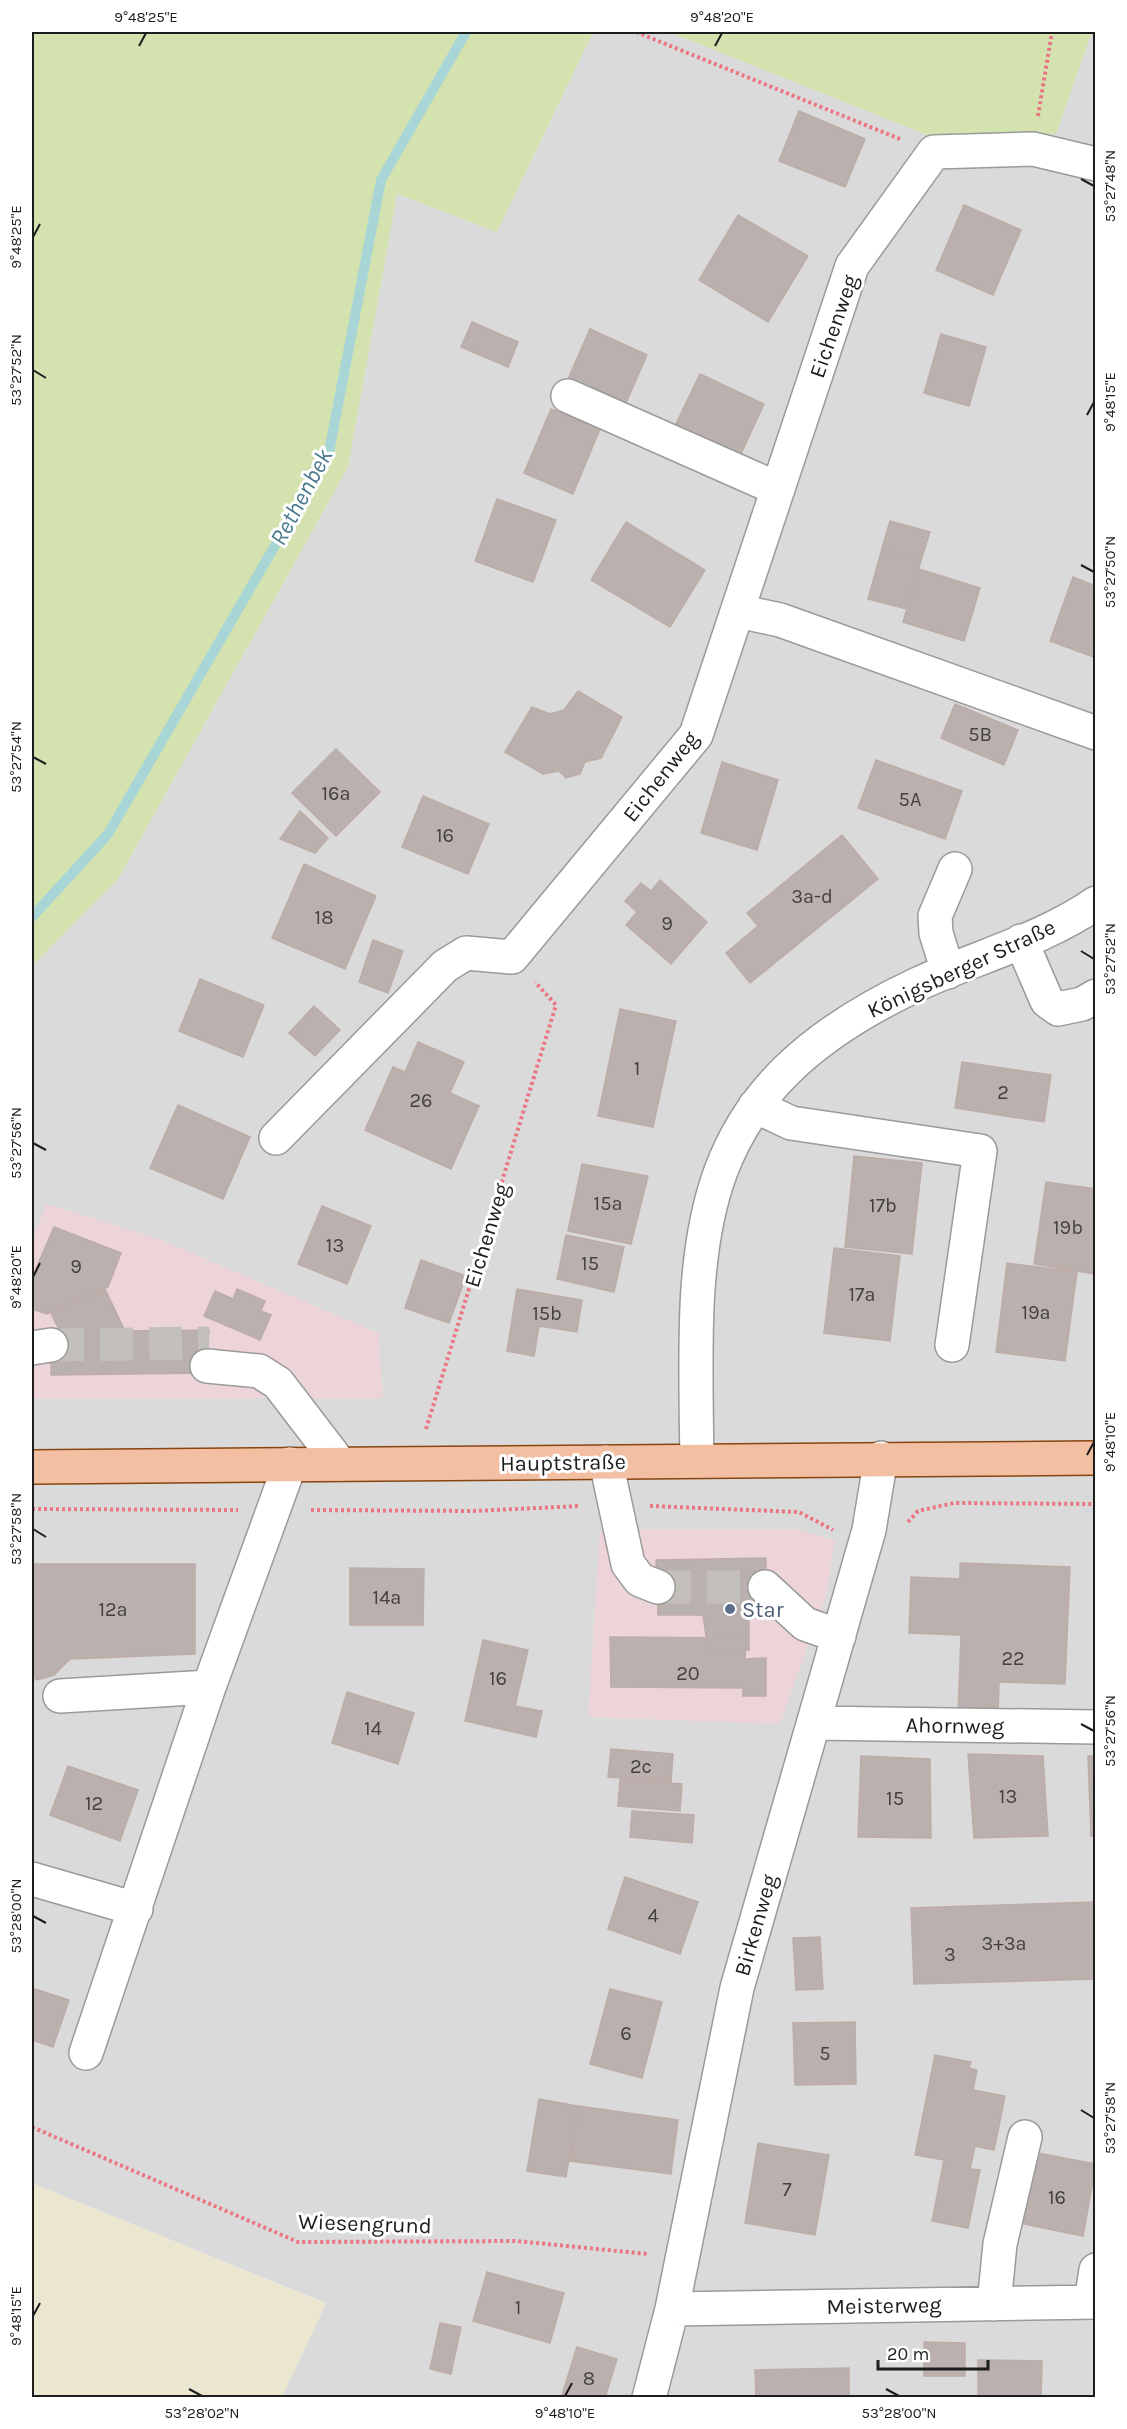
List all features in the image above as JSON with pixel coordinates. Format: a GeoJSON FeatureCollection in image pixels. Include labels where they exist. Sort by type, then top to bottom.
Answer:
{"type":"FeatureCollection","features":[{"type":"Feature","properties":{"kind":"main road","name":"Hauptstraße"},"geometry":{"type":"LineString","coordinates":[[32,1467],[881,1458],[1095,1458]]}},
{"type":"Feature","properties":{"kind":"street"},"geometry":{"type":"LineString","coordinates":[[934,152],[1033,149],[1095,164]]}},
{"type":"Feature","properties":{"kind":"street","name":"Eichenweg"},"geometry":{"type":"LineString","coordinates":[[512,957],[696,735],[852,266],[934,152]]}},
{"type":"Feature","properties":{"kind":"street"},"geometry":{"type":"LineString","coordinates":[[568,396],[778,489]]}},
{"type":"Feature","properties":{"kind":"street"},"geometry":{"type":"LineString","coordinates":[[738,611],[802,628],[1095,733]]}},
{"type":"Feature","properties":{"kind":"street"},"geometry":{"type":"LineString","coordinates":[[948,972],[936,933],[935,916],[955,869]]}},
{"type":"Feature","properties":{"kind":"street","name":"Königsberger Straße"},"geometry":{"type":"LineString","coordinates":[[698,1460],[697,1371],[702,1238],[713,1188],[723,1162],[755,1106],[784,1072],[825,1037],[907,990],[1021,941],[1095,903]]}},
{"type":"Feature","properties":{"kind":"street"},"geometry":{"type":"LineString","coordinates":[[1021,941],[1047,1001],[1058,1009],[1082,1004],[1095,996]]}},
{"type":"Feature","properties":{"kind":"street"},"geometry":{"type":"LineString","coordinates":[[276,1138],[445,966],[466,953],[512,957]]}},
{"type":"Feature","properties":{"kind":"street"},"geometry":{"type":"LineString","coordinates":[[755,1106],[791,1123],[980,1151],[952,1345]]}},
{"type":"Feature","properties":{"kind":"street"},"geometry":{"type":"LineString","coordinates":[[208,1354],[259,1371],[278,1383],[340,1464]]}},
{"type":"Feature","properties":{"kind":"street","name":"Birkenweg"},"geometry":{"type":"LineString","coordinates":[[649,2397],[672,2309],[737,1988],[869,1530],[881,1458]]}},
{"type":"Feature","properties":{"kind":"street"},"geometry":{"type":"LineString","coordinates":[[606,1462],[628,1564],[639,1580],[658,1587]]}},
{"type":"Feature","properties":{"kind":"street"},"geometry":{"type":"LineString","coordinates":[[86,2053],[209,1687],[290,1464]]}},
{"type":"Feature","properties":{"kind":"street"},"geometry":{"type":"LineString","coordinates":[[765,1587],[805,1624],[839,1636]]}},
{"type":"Feature","properties":{"kind":"street"},"geometry":{"type":"LineString","coordinates":[[60,1696],[209,1687]]}},
{"type":"Feature","properties":{"kind":"street","name":"Ahornweg"},"geometry":{"type":"LineString","coordinates":[[815,1723],[1095,1727]]}},
{"type":"Feature","properties":{"kind":"street"},"geometry":{"type":"LineString","coordinates":[[32,1880],[135,1909]]}},
{"type":"Feature","properties":{"kind":"street"},"geometry":{"type":"LineString","coordinates":[[994,2304],[1000,2244],[1025,2137]]}},
{"type":"Feature","properties":{"kind":"street"},"geometry":{"type":"LineString","coordinates":[[1093,2302],[1095,2270]]}},
{"type":"Feature","properties":{"kind":"street","name":"Meisterweg"},"geometry":{"type":"LineString","coordinates":[[672,2309],[1093,2302]]}},
{"type":"Feature","properties":{"kind":"path"},"geometry":{"type":"LineString","coordinates":[[636,32],[934,152]]}},
{"type":"Feature","properties":{"kind":"path"},"geometry":{"type":"LineString","coordinates":[[1033,149],[1052,32]]}},
{"type":"Feature","properties":{"kind":"path","name":"Eichenweg"},"geometry":{"type":"LineString","coordinates":[[415,1464],[556,1005],[512,957]]}},
{"type":"Feature","properties":{"kind":"path"},"geometry":{"type":"LineString","coordinates":[[32,1509],[473,1510],[614,1505],[799,1512],[832,1530],[898,1532],[918,1511],[954,1503],[1095,1504]]}},
{"type":"Feature","properties":{"kind":"path","name":"Wiesengrund"},"geometry":{"type":"LineString","coordinates":[[32,2127],[298,2242],[516,2241],[683,2257]]}},
{"type":"Feature","properties":{"kind":"shaded area"},"geometry":{"type":"Polygon","coordinates":[[[593,32],[669,32],[932,137],[1056,134],[1092,32],[1095,32],[1095,2397],[282,2397],[326,2303],[32,2183],[32,966],[118,879],[348,467],[397,194],[497,232],[593,32]]]}},
{"type":"Feature","properties":{"kind":"shaded area"},"geometry":{"type":"Polygon","coordinates":[[[47,1204],[159,1239],[378,1333],[383,1398],[32,1398],[32,1240],[47,1204]]]}},
{"type":"Feature","properties":{"kind":"shaded area"},"geometry":{"type":"Polygon","coordinates":[[[798,1529],[835,1541],[826,1595],[780,1724],[588,1717],[600,1530],[798,1529]]]}},
{"type":"Feature","properties":{"kind":"shaded area"},"geometry":{"type":"Polygon","coordinates":[[[32,2183],[326,2304],[282,2397],[32,2397],[32,2183]]]}},
{"type":"Feature","properties":{"kind":"green space"},"geometry":{"type":"Polygon","coordinates":[[[32,32],[593,32],[497,232],[397,194],[348,467],[118,879],[32,966],[32,32]]]}},
{"type":"Feature","properties":{"kind":"green space"},"geometry":{"type":"Polygon","coordinates":[[[669,32],[1092,32],[1056,134],[932,137],[669,32]]]}},
{"type":"Feature","properties":{"kind":"building"},"geometry":{"type":"Polygon","coordinates":[[[799,111],[865,139],[845,187],[779,161],[799,111]]]}},
{"type":"Feature","properties":{"kind":"building"},"geometry":{"type":"Polygon","coordinates":[[[964,205],[1021,230],[993,295],[936,270],[964,205]]]}},
{"type":"Feature","properties":{"kind":"building"},"geometry":{"type":"Polygon","coordinates":[[[738,215],[808,256],[768,322],[699,280],[738,215]]]}},
{"type":"Feature","properties":{"kind":"building"},"geometry":{"type":"Polygon","coordinates":[[[472,322],[518,342],[508,367],[461,347],[472,322]]]}},
{"type":"Feature","properties":{"kind":"building"},"geometry":{"type":"Polygon","coordinates":[[[590,329],[647,355],[625,405],[568,379],[590,329]]]}},
{"type":"Feature","properties":{"kind":"building"},"geometry":{"type":"Polygon","coordinates":[[[941,334],[986,347],[969,406],[924,393],[941,334]]]}},
{"type":"Feature","properties":{"kind":"building"},"geometry":{"type":"Polygon","coordinates":[[[700,374],[764,404],[740,456],[675,426],[700,374]]]}},
{"type":"Feature","properties":{"kind":"building"},"geometry":{"type":"Polygon","coordinates":[[[551,409],[600,429],[573,494],[524,473],[551,409]]]}},
{"type":"Feature","properties":{"kind":"building"},"geometry":{"type":"Polygon","coordinates":[[[497,499],[556,520],[533,582],[475,561],[497,499]]]}},
{"type":"Feature","properties":{"kind":"building"},"geometry":{"type":"Polygon","coordinates":[[[890,521],[930,532],[922,557],[902,559],[883,545],[890,521]]]}},
{"type":"Feature","properties":{"kind":"building"},"geometry":{"type":"Polygon","coordinates":[[[626,522],[705,570],[670,627],[591,580],[626,522]]]}},
{"type":"Feature","properties":{"kind":"building"},"geometry":{"type":"Polygon","coordinates":[[[883,545],[902,559],[922,557],[907,609],[868,599],[883,545]]]}},
{"type":"Feature","properties":{"kind":"building"},"geometry":{"type":"Polygon","coordinates":[[[919,569],[980,588],[964,641],[903,622],[919,569]]]}},
{"type":"Feature","properties":{"kind":"building"},"geometry":{"type":"Polygon","coordinates":[[[1073,577],[1096,586],[1096,658],[1050,641],[1073,577]]]}},
{"type":"Feature","properties":{"kind":"building"},"geometry":{"type":"Polygon","coordinates":[[[578,691],[622,717],[601,758],[585,762],[580,774],[566,778],[559,771],[543,774],[505,752],[532,707],[550,714],[564,710],[578,691]]]}},
{"type":"Feature","properties":{"kind":"building"},"geometry":{"type":"Polygon","coordinates":[[[955,704],[1018,730],[1004,765],[941,738],[955,704]]]}},
{"type":"Feature","properties":{"kind":"building"},"geometry":{"type":"Polygon","coordinates":[[[336,749],[380,792],[336,836],[292,793],[336,749]]]}},
{"type":"Feature","properties":{"kind":"building"},"geometry":{"type":"Polygon","coordinates":[[[876,760],[962,791],[945,839],[858,808],[876,760]]]}},
{"type":"Feature","properties":{"kind":"building"},"geometry":{"type":"Polygon","coordinates":[[[722,762],[778,780],[757,850],[701,833],[722,762]]]}},
{"type":"Feature","properties":{"kind":"building"},"geometry":{"type":"Polygon","coordinates":[[[423,796],[489,824],[468,874],[402,847],[423,796]]]}},
{"type":"Feature","properties":{"kind":"building"},"geometry":{"type":"Polygon","coordinates":[[[300,811],[328,838],[315,853],[280,839],[300,811]]]}},
{"type":"Feature","properties":{"kind":"building"},"geometry":{"type":"Polygon","coordinates":[[[842,835],[878,879],[750,983],[726,953],[758,926],[747,913],[842,835]]]}},
{"type":"Feature","properties":{"kind":"building"},"geometry":{"type":"Polygon","coordinates":[[[304,864],[376,896],[345,969],[272,938],[304,864]]]}},
{"type":"Feature","properties":{"kind":"building"},"geometry":{"type":"Polygon","coordinates":[[[660,880],[707,922],[671,964],[626,925],[637,912],[625,901],[641,883],[651,891],[660,880]]]}},
{"type":"Feature","properties":{"kind":"building"},"geometry":{"type":"Polygon","coordinates":[[[373,940],[403,951],[388,993],[359,982],[373,940]]]}},
{"type":"Feature","properties":{"kind":"building"},"geometry":{"type":"Polygon","coordinates":[[[200,979],[264,1005],[243,1057],[179,1031],[200,979]]]}},
{"type":"Feature","properties":{"kind":"building"},"geometry":{"type":"Polygon","coordinates":[[[314,1006],[340,1030],[315,1056],[289,1033],[314,1006]]]}},
{"type":"Feature","properties":{"kind":"building"},"geometry":{"type":"Polygon","coordinates":[[[620,1009],[676,1021],[653,1127],[598,1116],[620,1009]]]}},
{"type":"Feature","properties":{"kind":"building"},"geometry":{"type":"Polygon","coordinates":[[[418,1042],[464,1062],[450,1093],[479,1106],[451,1169],[365,1130],[393,1067],[405,1072],[418,1042]]]}},
{"type":"Feature","properties":{"kind":"building"},"geometry":{"type":"Polygon","coordinates":[[[962,1062],[1051,1075],[1044,1122],[955,1108],[962,1062]]]}},
{"type":"Feature","properties":{"kind":"building"},"geometry":{"type":"Polygon","coordinates":[[[178,1105],[250,1137],[223,1199],[150,1168],[178,1105]]]}},
{"type":"Feature","properties":{"kind":"building"},"geometry":{"type":"Polygon","coordinates":[[[854,1156],[922,1163],[912,1254],[845,1247],[854,1156]]]}},
{"type":"Feature","properties":{"kind":"building"},"geometry":{"type":"Polygon","coordinates":[[[582,1164],[648,1176],[631,1244],[568,1231],[582,1164]]]}},
{"type":"Feature","properties":{"kind":"building"},"geometry":{"type":"Polygon","coordinates":[[[1046,1182],[1096,1189],[1096,1274],[1034,1264],[1046,1182]]]}},
{"type":"Feature","properties":{"kind":"building"},"geometry":{"type":"Polygon","coordinates":[[[322,1206],[371,1226],[347,1284],[298,1264],[322,1206]]]}},
{"type":"Feature","properties":{"kind":"building"},"geometry":{"type":"Polygon","coordinates":[[[54,1227],[121,1253],[108,1287],[47,1314],[32,1309],[32,1278],[54,1227]]]}},
{"type":"Feature","properties":{"kind":"building"},"geometry":{"type":"Polygon","coordinates":[[[566,1235],[624,1247],[614,1292],[557,1279],[566,1235]]]}},
{"type":"Feature","properties":{"kind":"building"},"geometry":{"type":"Polygon","coordinates":[[[834,1248],[900,1256],[890,1341],[824,1333],[834,1248]]]}},
{"type":"Feature","properties":{"kind":"building"},"geometry":{"type":"Polygon","coordinates":[[[421,1260],[466,1276],[449,1323],[405,1308],[421,1260]]]}},
{"type":"Feature","properties":{"kind":"building"},"geometry":{"type":"Polygon","coordinates":[[[1007,1263],[1077,1272],[1065,1361],[996,1352],[1007,1263]]]}},
{"type":"Feature","properties":{"kind":"building"},"geometry":{"type":"Polygon","coordinates":[[[105,1289],[125,1331],[209,1330],[206,1373],[51,1375],[52,1332],[59,1330],[51,1313],[105,1289]]]}},
{"type":"Feature","properties":{"kind":"building"},"geometry":{"type":"Polygon","coordinates":[[[237,1289],[265,1301],[261,1311],[271,1315],[260,1340],[204,1316],[215,1291],[233,1299],[237,1289]]]}},
{"type":"Feature","properties":{"kind":"building"},"geometry":{"type":"Polygon","coordinates":[[[517,1289],[582,1300],[577,1332],[539,1326],[534,1356],[507,1351],[517,1289]]]}},
{"type":"Feature","properties":{"kind":"building"},"geometry":{"type":"Polygon","coordinates":[[[766,1558],[766,1611],[749,1612],[749,1650],[708,1650],[703,1615],[658,1615],[656,1560],[766,1558]]]}},
{"type":"Feature","properties":{"kind":"building"},"geometry":{"type":"Polygon","coordinates":[[[960,1563],[1070,1567],[1065,1684],[999,1682],[998,1717],[958,1715],[961,1635],[909,1633],[911,1577],[960,1579],[960,1563]]]}},
{"type":"Feature","properties":{"kind":"building"},"geometry":{"type":"Polygon","coordinates":[[[32,1564],[195,1564],[195,1654],[70,1659],[54,1675],[37,1680],[32,1676],[32,1564]]]}},
{"type":"Feature","properties":{"kind":"building"},"geometry":{"type":"Polygon","coordinates":[[[350,1568],[424,1569],[423,1625],[350,1625],[350,1568]]]}},
{"type":"Feature","properties":{"kind":"building"},"geometry":{"type":"Polygon","coordinates":[[[610,1637],[746,1638],[745,1659],[766,1658],[766,1696],[743,1696],[743,1688],[611,1687],[610,1637]]]}},
{"type":"Feature","properties":{"kind":"building"},"geometry":{"type":"Polygon","coordinates":[[[483,1640],[528,1650],[515,1706],[542,1711],[536,1737],[465,1721],[483,1640]]]}},
{"type":"Feature","properties":{"kind":"building"},"geometry":{"type":"Polygon","coordinates":[[[347,1692],[414,1713],[398,1764],[332,1743],[347,1692]]]}},
{"type":"Feature","properties":{"kind":"building"},"geometry":{"type":"Polygon","coordinates":[[[611,1749],[673,1754],[671,1782],[608,1777],[611,1749]]]}},
{"type":"Feature","properties":{"kind":"building"},"geometry":{"type":"Polygon","coordinates":[[[968,1754],[1043,1756],[1048,1836],[974,1838],[968,1754]]]}},
{"type":"Feature","properties":{"kind":"building"},"geometry":{"type":"Polygon","coordinates":[[[861,1756],[930,1759],[931,1838],[858,1837],[861,1756]]]}},
{"type":"Feature","properties":{"kind":"building"},"geometry":{"type":"Polygon","coordinates":[[[1088,1756],[1096,1756],[1096,1836],[1091,1836],[1088,1756]]]}},
{"type":"Feature","properties":{"kind":"building"},"geometry":{"type":"Polygon","coordinates":[[[68,1766],[138,1790],[120,1841],[50,1815],[68,1766]]]}},
{"type":"Feature","properties":{"kind":"building"},"geometry":{"type":"Polygon","coordinates":[[[620,1779],[682,1784],[680,1811],[618,1806],[620,1779]]]}},
{"type":"Feature","properties":{"kind":"building"},"geometry":{"type":"Polygon","coordinates":[[[632,1811],[694,1815],[692,1843],[630,1837],[632,1811]]]}},
{"type":"Feature","properties":{"kind":"building"},"geometry":{"type":"Polygon","coordinates":[[[625,1877],[698,1902],[680,1954],[608,1929],[625,1877]]]}},
{"type":"Feature","properties":{"kind":"building"},"geometry":{"type":"Polygon","coordinates":[[[1096,1902],[1096,1979],[914,1984],[911,1908],[1096,1902]]]}},
{"type":"Feature","properties":{"kind":"building"},"geometry":{"type":"Polygon","coordinates":[[[820,1937],[823,1989],[796,1990],[793,1938],[820,1937]]]}},
{"type":"Feature","properties":{"kind":"building"},"geometry":{"type":"Polygon","coordinates":[[[32,1988],[69,2000],[53,2047],[32,2040],[32,1988]]]}},
{"type":"Feature","properties":{"kind":"building"},"geometry":{"type":"Polygon","coordinates":[[[610,1989],[662,2002],[642,2078],[590,2064],[610,1989]]]}},
{"type":"Feature","properties":{"kind":"building"},"geometry":{"type":"Polygon","coordinates":[[[855,2022],[856,2084],[795,2085],[793,2023],[855,2022]]]}},
{"type":"Feature","properties":{"kind":"building"},"geometry":{"type":"Polygon","coordinates":[[[935,2055],[971,2062],[969,2068],[977,2070],[973,2090],[1005,2096],[994,2150],[975,2146],[970,2169],[980,2170],[968,2228],[932,2221],[944,2160],[915,2155],[935,2055]]]}},
{"type":"Feature","properties":{"kind":"building"},"geometry":{"type":"Polygon","coordinates":[[[539,2099],[578,2106],[566,2177],[527,2171],[539,2099]]]}},
{"type":"Feature","properties":{"kind":"building"},"geometry":{"type":"Polygon","coordinates":[[[578,2106],[678,2120],[671,2174],[570,2161],[578,2106]]]}},
{"type":"Feature","properties":{"kind":"building"},"geometry":{"type":"Polygon","coordinates":[[[758,2143],[829,2155],[815,2235],[745,2223],[758,2143]]]}},
{"type":"Feature","properties":{"kind":"building"},"geometry":{"type":"Polygon","coordinates":[[[1033,2152],[1096,2164],[1083,2236],[1019,2223],[1033,2152]]]}},
{"type":"Feature","properties":{"kind":"building"},"geometry":{"type":"Polygon","coordinates":[[[487,2272],[564,2293],[550,2343],[473,2321],[487,2272]]]}},
{"type":"Feature","properties":{"kind":"building"},"geometry":{"type":"Polygon","coordinates":[[[440,2323],[461,2327],[451,2374],[430,2369],[440,2323]]]}},
{"type":"Feature","properties":{"kind":"building"},"geometry":{"type":"Polygon","coordinates":[[[924,2342],[965,2343],[965,2376],[924,2376],[924,2342]]]}},
{"type":"Feature","properties":{"kind":"building"},"geometry":{"type":"Polygon","coordinates":[[[577,2347],[617,2359],[605,2398],[561,2398],[577,2347]]]}},
{"type":"Feature","properties":{"kind":"building"},"geometry":{"type":"Polygon","coordinates":[[[978,2360],[1042,2361],[1041,2398],[978,2398],[978,2360]]]}},
{"type":"Feature","properties":{"kind":"building"},"geometry":{"type":"Polygon","coordinates":[[[849,2368],[849,2398],[756,2398],[755,2370],[849,2368]]]}},
{"type":"Feature","properties":{"kind":"waterway","name":"Rethenbek"},"geometry":{"type":"LineString","coordinates":[[32,917],[108,834],[329,452],[381,180],[466,32]]}},
{"type":"Feature","properties":{"kind":"tunnel"},"geometry":{"type":"LineString","coordinates":[[51,1345],[209,1343]]}},
{"type":"Feature","properties":{"kind":"tunnel"},"geometry":{"type":"LineString","coordinates":[[658,1587],[765,1587]]}},
{"type":"Feature","properties":{"kind":"place","name":"Star"},"geometry":{"type":"Point","coordinates":[730,1609]}}]}
